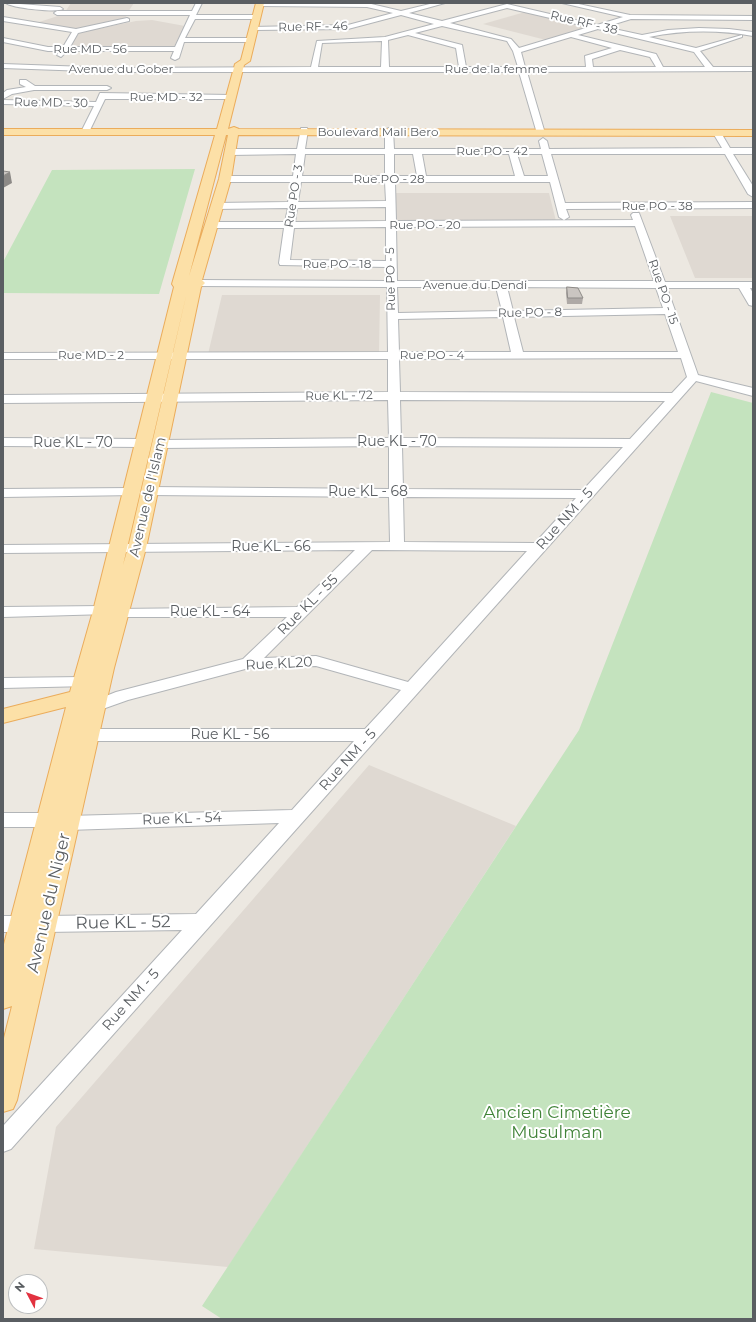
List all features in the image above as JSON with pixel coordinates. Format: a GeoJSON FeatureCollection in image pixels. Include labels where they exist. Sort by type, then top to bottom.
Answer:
{"type":"FeatureCollection","features":[{"type":"Feature","properties":{"kind":"main road"},"geometry":{"type":"LineString","coordinates":[[234,99],[259,15],[260,3]]}},
{"type":"Feature","properties":{"kind":"main road","name":"Avenue de l'Islam"},"geometry":{"type":"LineString","coordinates":[[87,697],[112,612],[137,548],[160,444],[162,398],[172,355],[203,261],[216,206],[225,179],[235,125],[234,99]]}},
{"type":"Feature","properties":{"kind":"main road","name":"Avenue de l'Islam"},"geometry":{"type":"LineString","coordinates":[[172,355],[181,284],[221,132],[234,99]]}},
{"type":"Feature","properties":{"kind":"main road","name":"Boulevard Mali Bero"},"geometry":{"type":"LineString","coordinates":[[3,129],[57,131],[221,132],[235,125],[303,131],[753,130]]}},
{"type":"Feature","properties":{"kind":"main road","name":"Boulevard Mali Bero"},"geometry":{"type":"LineString","coordinates":[[3,132],[86,130],[221,132]]}},
{"type":"Feature","properties":{"kind":"main road","name":"Boulevard Mali Bero"},"geometry":{"type":"LineString","coordinates":[[540,131],[753,133]]}},
{"type":"Feature","properties":{"kind":"main road"},"geometry":{"type":"LineString","coordinates":[[181,284],[196,284]]}},
{"type":"Feature","properties":{"kind":"main road","name":"Avenue de l'Islam"},"geometry":{"type":"LineString","coordinates":[[112,612],[118,548],[142,443],[162,398]]}},
{"type":"Feature","properties":{"kind":"main road"},"geometry":{"type":"LineString","coordinates":[[3,716],[87,697]]}},
{"type":"Feature","properties":{"kind":"main road"},"geometry":{"type":"LineString","coordinates":[[3,729],[87,697]]}},
{"type":"Feature","properties":{"kind":"main road","name":"Avenue du Niger"},"geometry":{"type":"LineString","coordinates":[[3,998],[23,924],[59,821],[80,736],[87,697]]}},
{"type":"Feature","properties":{"kind":"main road","name":"Avenue du Niger"},"geometry":{"type":"LineString","coordinates":[[3,1100],[23,924]]}},
{"type":"Feature","properties":{"kind":"street"},"geometry":{"type":"LineString","coordinates":[[9,3],[42,8],[135,13],[259,15]]}},
{"type":"Feature","properties":{"kind":"street"},"geometry":{"type":"LineString","coordinates":[[3,19],[76,31],[128,20],[135,13],[140,3]]}},
{"type":"Feature","properties":{"kind":"street"},"geometry":{"type":"LineString","coordinates":[[172,69],[181,40],[199,3]]}},
{"type":"Feature","properties":{"kind":"street"},"geometry":{"type":"LineString","coordinates":[[260,3],[367,5],[509,40],[517,51],[523,70],[566,224]]}},
{"type":"Feature","properties":{"kind":"street"},"geometry":{"type":"LineString","coordinates":[[419,3],[431,6]]}},
{"type":"Feature","properties":{"kind":"street","name":"Rue RF - 46"},"geometry":{"type":"LineString","coordinates":[[254,28],[348,27],[404,14],[442,3]]}},
{"type":"Feature","properties":{"kind":"street"},"geometry":{"type":"LineString","coordinates":[[565,3],[630,18],[753,18]]}},
{"type":"Feature","properties":{"kind":"street"},"geometry":{"type":"LineString","coordinates":[[587,7],[602,3]]}},
{"type":"Feature","properties":{"kind":"street"},"geometry":{"type":"LineString","coordinates":[[335,12],[367,5]]}},
{"type":"Feature","properties":{"kind":"street","name":"Rue RF - 38"},"geometry":{"type":"LineString","coordinates":[[314,69],[319,42],[322,41],[385,39],[507,6],[599,26],[696,50]]}},
{"type":"Feature","properties":{"kind":"street"},"geometry":{"type":"LineString","coordinates":[[50,16],[60,8]]}},
{"type":"Feature","properties":{"kind":"street"},"geometry":{"type":"LineString","coordinates":[[15,28],[42,18]]}},
{"type":"Feature","properties":{"kind":"street"},"geometry":{"type":"LineString","coordinates":[[517,51],[630,18]]}},
{"type":"Feature","properties":{"kind":"street"},"geometry":{"type":"LineString","coordinates":[[52,69],[76,31]]}},
{"type":"Feature","properties":{"kind":"street"},"geometry":{"type":"LineString","coordinates":[[641,37],[662,32],[734,31],[751,33]]}},
{"type":"Feature","properties":{"kind":"street"},"geometry":{"type":"LineString","coordinates":[[407,32],[459,47],[463,70]]}},
{"type":"Feature","properties":{"kind":"street"},"geometry":{"type":"LineString","coordinates":[[711,70],[696,50],[751,33]]}},
{"type":"Feature","properties":{"kind":"street"},"geometry":{"type":"LineString","coordinates":[[570,35],[653,56],[661,69]]}},
{"type":"Feature","properties":{"kind":"street"},"geometry":{"type":"LineString","coordinates":[[385,39],[385,70]]}},
{"type":"Feature","properties":{"kind":"street","name":"Rue MD - 56"},"geometry":{"type":"LineString","coordinates":[[3,40],[48,49],[178,49]]}},
{"type":"Feature","properties":{"kind":"street"},"geometry":{"type":"LineString","coordinates":[[181,40],[251,40]]}},
{"type":"Feature","properties":{"kind":"street"},"geometry":{"type":"LineString","coordinates":[[590,69],[588,58],[619,47]]}},
{"type":"Feature","properties":{"kind":"street","name":"Avenue du Gober"},"geometry":{"type":"LineString","coordinates":[[3,66],[52,69],[111,79],[172,69],[244,66]]}},
{"type":"Feature","properties":{"kind":"street","name":"Rue de la femme"},"geometry":{"type":"LineString","coordinates":[[244,66],[385,70],[753,69]]}},
{"type":"Feature","properties":{"kind":"street"},"geometry":{"type":"LineString","coordinates":[[5,91],[23,82],[38,68]]}},
{"type":"Feature","properties":{"kind":"street"},"geometry":{"type":"LineString","coordinates":[[5,91],[111,79]]}},
{"type":"Feature","properties":{"kind":"street"},"geometry":{"type":"LineString","coordinates":[[86,130],[111,79]]}},
{"type":"Feature","properties":{"kind":"street"},"geometry":{"type":"LineString","coordinates":[[23,82],[34,88]]}},
{"type":"Feature","properties":{"kind":"street","name":"Rue MD - 32"},"geometry":{"type":"LineString","coordinates":[[100,100],[234,99]]}},
{"type":"Feature","properties":{"kind":"street","name":"Rue MD - 30"},"geometry":{"type":"LineString","coordinates":[[3,102],[100,100]]}},
{"type":"Feature","properties":{"kind":"street","name":"Rue PO - 3"},"geometry":{"type":"LineString","coordinates":[[284,263],[303,131]]}},
{"type":"Feature","properties":{"kind":"street","name":"Rue PO - 5"},"geometry":{"type":"LineString","coordinates":[[389,131],[392,355],[397,546]]}},
{"type":"Feature","properties":{"kind":"street"},"geometry":{"type":"LineString","coordinates":[[655,133],[661,150]]}},
{"type":"Feature","properties":{"kind":"street"},"geometry":{"type":"LineString","coordinates":[[717,133],[750,182],[753,194]]}},
{"type":"Feature","properties":{"kind":"street"},"geometry":{"type":"LineString","coordinates":[[512,151],[520,179]]}},
{"type":"Feature","properties":{"kind":"street","name":"Rue PO - 42"},"geometry":{"type":"LineString","coordinates":[[230,152],[753,151]]}},
{"type":"Feature","properties":{"kind":"street"},"geometry":{"type":"LineString","coordinates":[[417,152],[422,179]]}},
{"type":"Feature","properties":{"kind":"street","name":"Rue PO - 28"},"geometry":{"type":"LineString","coordinates":[[225,179],[554,179]]}},
{"type":"Feature","properties":{"kind":"street","name":"Rue PO - 28"},"geometry":{"type":"LineString","coordinates":[[216,206],[390,204]]}},
{"type":"Feature","properties":{"kind":"street","name":"Rue PO - 38"},"geometry":{"type":"LineString","coordinates":[[561,206],[753,205]]}},
{"type":"Feature","properties":{"kind":"street","name":"Rue PO - 15"},"geometry":{"type":"LineString","coordinates":[[633,206],[693,377]]}},
{"type":"Feature","properties":{"kind":"street","name":"Rue PO - 20"},"geometry":{"type":"LineString","coordinates":[[211,225],[390,226],[639,223]]}},
{"type":"Feature","properties":{"kind":"street","name":"Rue PO - 18"},"geometry":{"type":"LineString","coordinates":[[284,263],[391,264]]}},
{"type":"Feature","properties":{"kind":"street","name":"Avenue du Dendi"},"geometry":{"type":"LineString","coordinates":[[196,284],[748,285]]}},
{"type":"Feature","properties":{"kind":"street"},"geometry":{"type":"LineString","coordinates":[[501,285],[518,355]]}},
{"type":"Feature","properties":{"kind":"street"},"geometry":{"type":"LineString","coordinates":[[748,285],[753,303]]}},
{"type":"Feature","properties":{"kind":"street","name":"Rue PO - 8"},"geometry":{"type":"LineString","coordinates":[[392,316],[669,311]]}},
{"type":"Feature","properties":{"kind":"street","name":"Rue PO - 4"},"geometry":{"type":"LineString","coordinates":[[172,355],[685,355]]}},
{"type":"Feature","properties":{"kind":"street","name":"Rue MD - 2"},"geometry":{"type":"LineString","coordinates":[[3,356],[172,355]]}},
{"type":"Feature","properties":{"kind":"street"},"geometry":{"type":"LineString","coordinates":[[693,377],[753,392]]}},
{"type":"Feature","properties":{"kind":"street","name":"Rue NM - 5"},"geometry":{"type":"LineString","coordinates":[[3,1142],[693,377]]}},
{"type":"Feature","properties":{"kind":"street","name":"Rue KL - 72"},"geometry":{"type":"LineString","coordinates":[[3,398],[393,396],[675,397]]}},
{"type":"Feature","properties":{"kind":"street","name":"Rue KL - 70"},"geometry":{"type":"LineString","coordinates":[[3,442],[142,443]]}},
{"type":"Feature","properties":{"kind":"street","name":"Rue KL - 70"},"geometry":{"type":"LineString","coordinates":[[160,444],[394,442],[634,443]]}},
{"type":"Feature","properties":{"kind":"street","name":"Rue KL - 68"},"geometry":{"type":"LineString","coordinates":[[149,491],[587,494]]}},
{"type":"Feature","properties":{"kind":"street"},"geometry":{"type":"LineString","coordinates":[[3,493],[131,492]]}},
{"type":"Feature","properties":{"kind":"street","name":"Rue KL - 66"},"geometry":{"type":"LineString","coordinates":[[3,549],[368,546],[539,547]]}},
{"type":"Feature","properties":{"kind":"street","name":"Rue KL - 55"},"geometry":{"type":"LineString","coordinates":[[249,663],[368,546]]}},
{"type":"Feature","properties":{"kind":"street","name":"Rue KL - 64"},"geometry":{"type":"LineString","coordinates":[[3,612],[300,612]]}},
{"type":"Feature","properties":{"kind":"street","name":"Rue KL20"},"geometry":{"type":"LineString","coordinates":[[87,697],[122,696],[249,663],[316,661],[412,688]]}},
{"type":"Feature","properties":{"kind":"street"},"geometry":{"type":"LineString","coordinates":[[3,683],[87,697]]}},
{"type":"Feature","properties":{"kind":"street","name":"Rue KL - 56"},"geometry":{"type":"LineString","coordinates":[[80,736],[370,735]]}},
{"type":"Feature","properties":{"kind":"street","name":"Rue KL - 54"},"geometry":{"type":"LineString","coordinates":[[3,820],[59,821],[297,816]]}},
{"type":"Feature","properties":{"kind":"street","name":"Rue KL - 52"},"geometry":{"type":"LineString","coordinates":[[23,924],[201,922]]}},
{"type":"Feature","properties":{"kind":"shaded area"},"geometry":{"type":"Polygon","coordinates":[[[71,3],[134,3],[128,12],[65,12],[71,3]]]}},
{"type":"Feature","properties":{"kind":"shaded area"},"geometry":{"type":"Polygon","coordinates":[[[525,12],[587,27],[546,40],[483,24],[525,12]]]}},
{"type":"Feature","properties":{"kind":"shaded area"},"geometry":{"type":"Polygon","coordinates":[[[61,15],[128,15],[123,19],[77,30],[36,23],[61,15]]]}},
{"type":"Feature","properties":{"kind":"shaded area"},"geometry":{"type":"Polygon","coordinates":[[[152,20],[185,26],[174,47],[68,47],[78,33],[136,21],[152,20]]]}},
{"type":"Feature","properties":{"kind":"shaded area"},"geometry":{"type":"Polygon","coordinates":[[[394,193],[549,193],[556,221],[394,221],[394,193]]]}},
{"type":"Feature","properties":{"kind":"shaded area"},"geometry":{"type":"Polygon","coordinates":[[[670,216],[753,216],[753,278],[695,278],[670,216]]]}},
{"type":"Feature","properties":{"kind":"shaded area"},"geometry":{"type":"Polygon","coordinates":[[[222,295],[380,295],[379,354],[208,354],[222,295]]]}},
{"type":"Feature","properties":{"kind":"shaded area"},"geometry":{"type":"Polygon","coordinates":[[[369,765],[516,826],[228,1267],[34,1249],[56,1127],[369,765]]]}},
{"type":"Feature","properties":{"kind":"green space"},"geometry":{"type":"Polygon","coordinates":[[[195,169],[159,294],[3,293],[3,262],[52,170],[195,169]]]}},
{"type":"Feature","properties":{"kind":"green space","name":"Ancien Cimetière Musulman"},"geometry":{"type":"Polygon","coordinates":[[[711,392],[753,403],[753,1319],[222,1319],[202,1306],[579,730],[711,392]]]}},
{"type":"Feature","properties":{"kind":"building"},"geometry":{"type":"Polygon","coordinates":[[[3,171],[10,172],[3,176],[3,171]]]}},
{"type":"Feature","properties":{"kind":"building"},"geometry":{"type":"Polygon","coordinates":[[[567,287],[578,288],[583,298],[568,298],[567,287]]]}}]}
